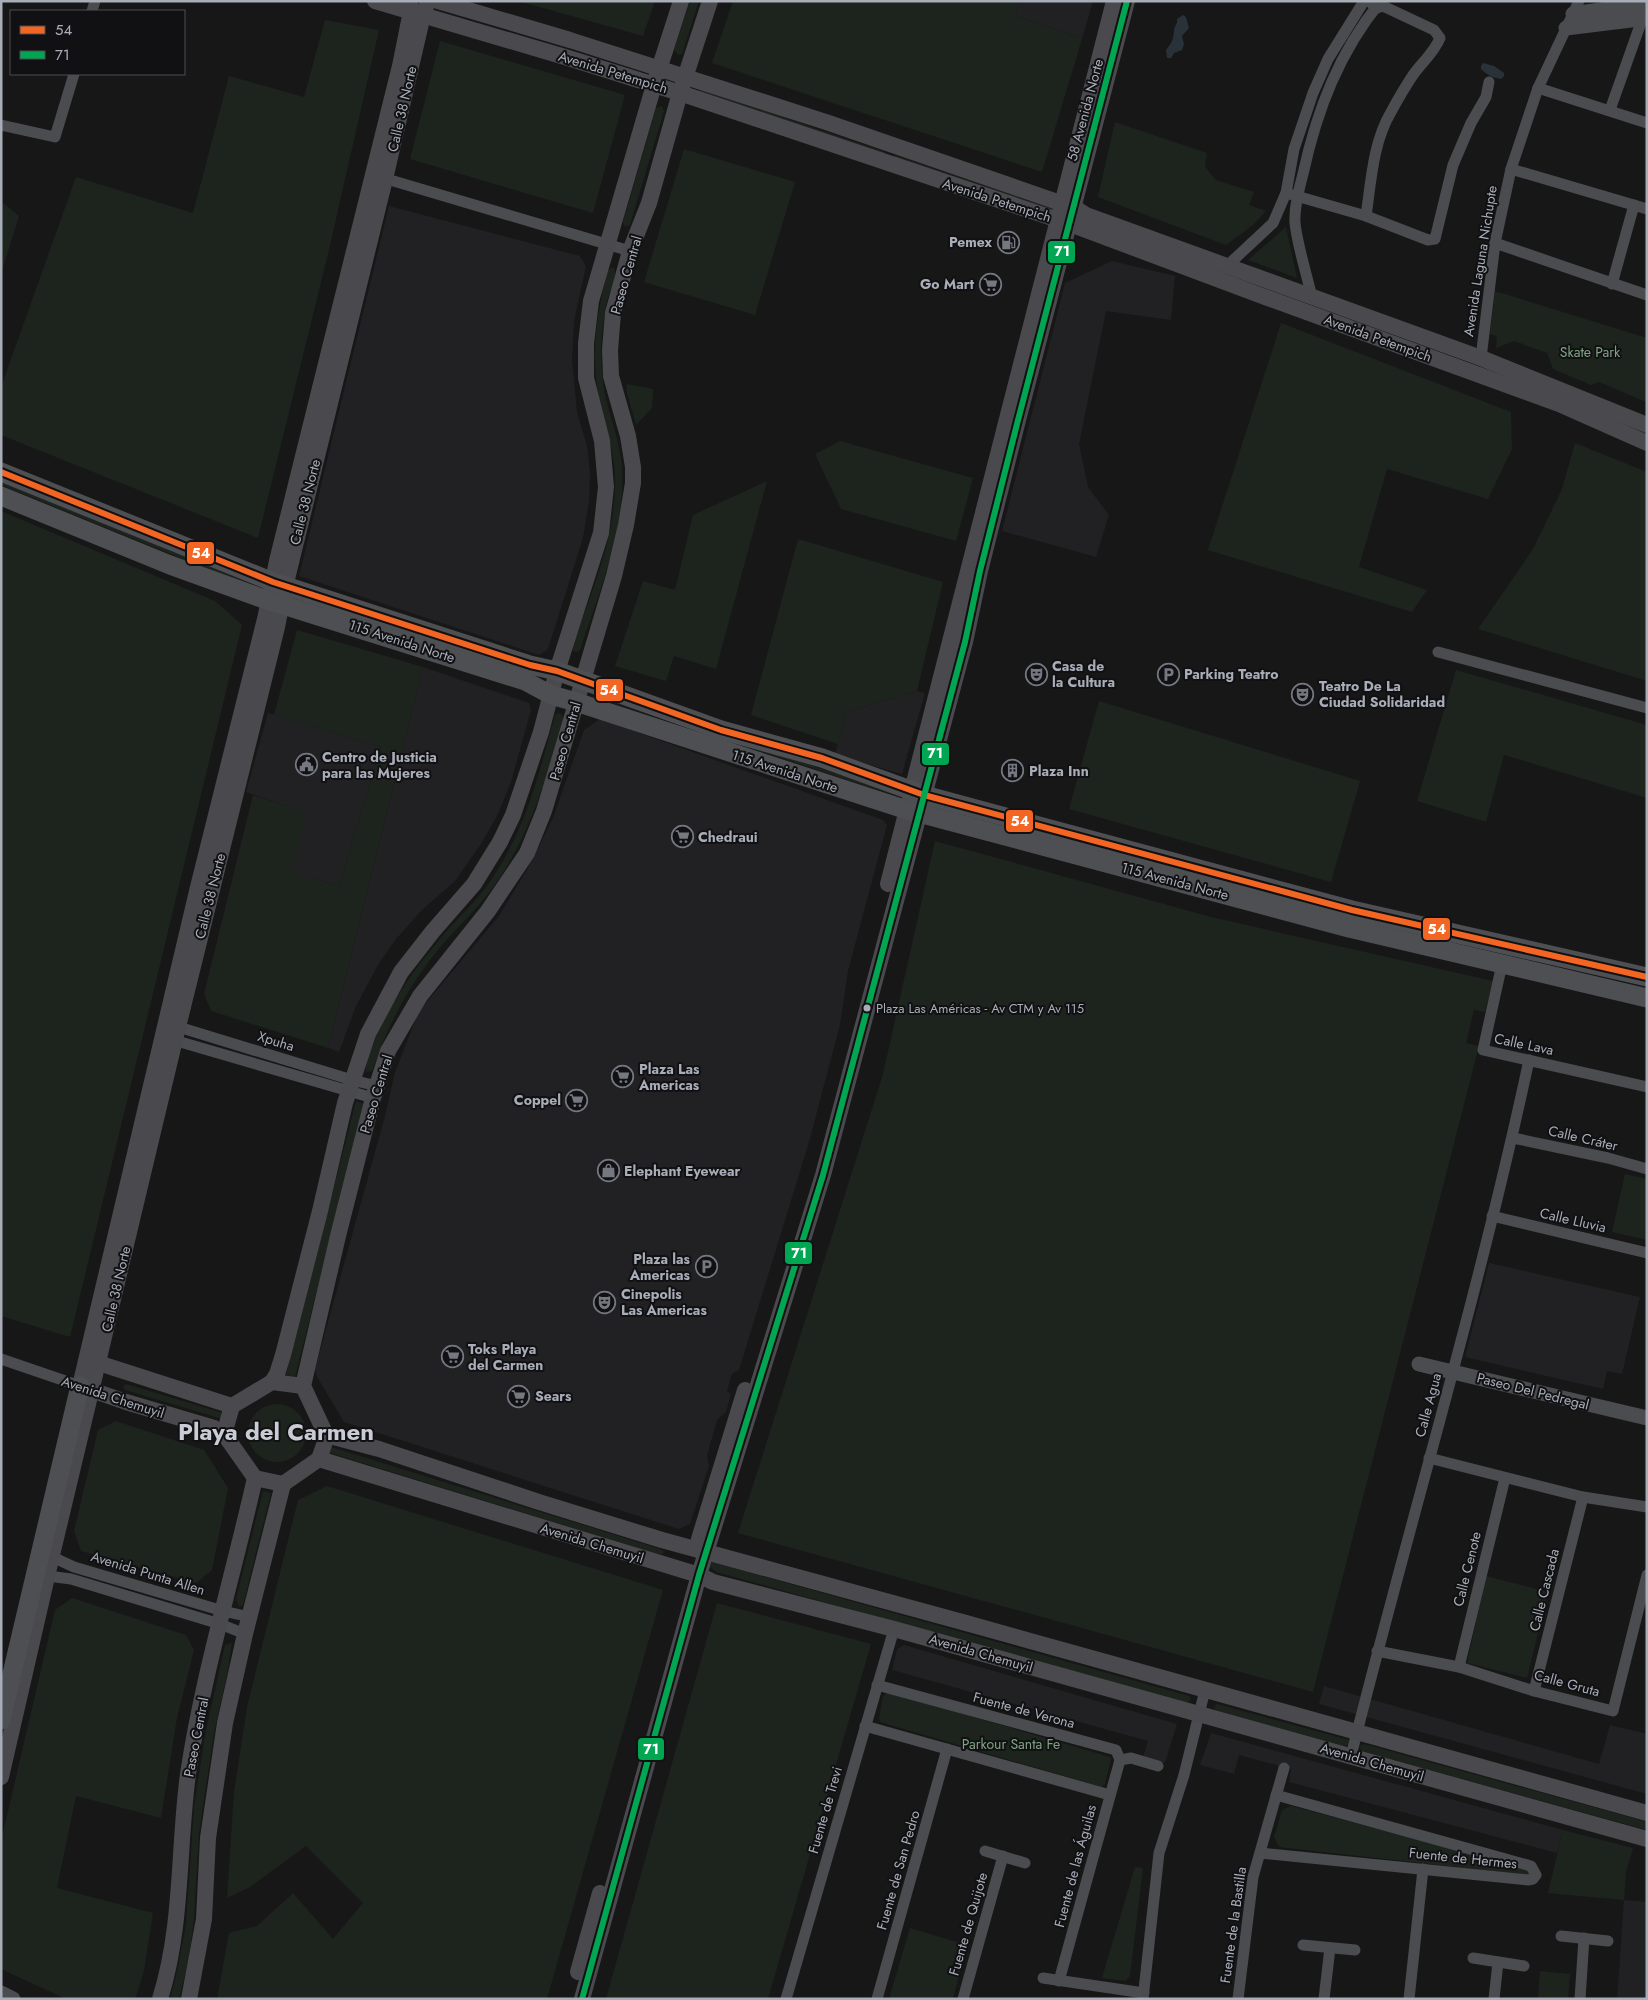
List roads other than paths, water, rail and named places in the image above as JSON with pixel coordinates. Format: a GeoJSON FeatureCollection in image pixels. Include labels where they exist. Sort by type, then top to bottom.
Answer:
{"type":"FeatureCollection","features":[{"type":"Feature","properties":{"kind":"main road","name":"Avenida Petempich"},"geometry":{"type":"LineString","coordinates":[[375,1],[418,7],[654,85],[682,85],[826,122],[1068,206],[1086,215],[1481,358],[1647,425]]}},
{"type":"Feature","properties":{"kind":"main road","name":"Avenida Petempich"},"geometry":{"type":"LineString","coordinates":[[438,1],[570,40],[659,70],[682,85],[1559,404],[1647,443]]}},
{"type":"Feature","properties":{"kind":"main road","name":"Paseo Central"},"geometry":{"type":"LineString","coordinates":[[272,1382],[284,1355],[350,1085],[368,1034],[402,972],[433,931],[474,884],[500,842],[513,815],[541,732],[557,671],[601,532],[606,487],[602,441],[586,378],[586,343],[591,301],[654,85],[681,1]]}},
{"type":"Feature","properties":{"kind":"main road","name":"Paseo Central"},"geometry":{"type":"LineString","coordinates":[[303,1386],[338,1236],[375,1092],[388,1051],[420,996],[488,911],[527,853],[544,811],[614,576],[626,525],[633,483],[633,467],[628,436],[611,376],[610,350],[613,313],[630,251],[649,202],[682,85],[710,1]]}},
{"type":"Feature","properties":{"kind":"main road","name":"58 Avenida Norte"},"geometry":{"type":"LineString","coordinates":[[1068,206],[1114,1]]}},
{"type":"Feature","properties":{"kind":"main road","name":"58 Avenida Norte"},"geometry":{"type":"LineString","coordinates":[[694,1574],[813,1172],[915,802],[1063,222],[1127,1]]}},
{"type":"Feature","properties":{"kind":"main road","name":"Calle 38 Norte"},"geometry":{"type":"LineString","coordinates":[[1,1777],[46,1554],[56,1480],[86,1388],[170,1032],[379,177],[418,7]]}},
{"type":"Feature","properties":{"kind":"main road","name":"115 Avenida Norte"},"geometry":{"type":"LineString","coordinates":[[1,472],[277,593],[524,681],[551,696],[1349,928],[1639,996]]}},
{"type":"Feature","properties":{"kind":"main road","name":"115 Avenida Norte"},"geometry":{"type":"LineString","coordinates":[[1,496],[170,565],[557,671],[722,730],[822,758],[915,802],[1352,910],[1647,977]]}},
{"type":"Feature","properties":{"kind":"main road","name":"Avenida Chemuyil"},"geometry":{"type":"LineString","coordinates":[[92,1361],[232,1406]]}},
{"type":"Feature","properties":{"kind":"main road"},"geometry":{"type":"LineString","coordinates":[[272,1382],[303,1386],[326,1435],[319,1459],[283,1484],[255,1478],[224,1434],[232,1406],[272,1382]]}},
{"type":"Feature","properties":{"kind":"main road","name":"Avenida Chemuyil"},"geometry":{"type":"LineString","coordinates":[[86,1388],[214,1428],[224,1434]]}},
{"type":"Feature","properties":{"kind":"main road","name":"Avenida Chemuyil"},"geometry":{"type":"LineString","coordinates":[[326,1435],[379,1449],[548,1505],[662,1540],[1647,1813]]}},
{"type":"Feature","properties":{"kind":"main road","name":"Avenida Chemuyil"},"geometry":{"type":"LineString","coordinates":[[319,1459],[694,1574],[713,1582],[894,1629],[1647,1839]]}},
{"type":"Feature","properties":{"kind":"main road","name":"Paseo Central"},"geometry":{"type":"LineString","coordinates":[[160,1999],[177,1913],[188,1774],[255,1478]]}},
{"type":"Feature","properties":{"kind":"main road","name":"Paseo Central"},"geometry":{"type":"LineString","coordinates":[[189,1999],[204,1919],[208,1838],[225,1724],[245,1634],[283,1484]]}},
{"type":"Feature","properties":{"kind":"main road"},"geometry":{"type":"LineString","coordinates":[[571,1999],[694,1574]]}},
{"type":"Feature","properties":{"kind":"main road"},"geometry":{"type":"LineString","coordinates":[[582,1999],[694,1574]]}},
{"type":"Feature","properties":{"kind":"main road","name":"Calle 38 Norte"},"geometry":{"type":"LineString","coordinates":[[1,1720],[42,1575]]}},
{"type":"Feature","properties":{"kind":"street"},"geometry":{"type":"LineString","coordinates":[[1366,216],[1373,170],[1381,136],[1390,114],[1414,74],[1436,48],[1440,38],[1434,30],[1373,3]]}},
{"type":"Feature","properties":{"kind":"street"},"geometry":{"type":"LineString","coordinates":[[1228,266],[1273,223],[1286,193],[1294,149],[1312,93],[1328,60],[1373,3]]}},
{"type":"Feature","properties":{"kind":"street"},"geometry":{"type":"LineString","coordinates":[[1312,298],[1295,222],[1298,195],[1309,144],[1324,97],[1373,3]]}},
{"type":"Feature","properties":{"kind":"street"},"geometry":{"type":"LineString","coordinates":[[1576,7],[1647,3]]}},
{"type":"Feature","properties":{"kind":"street","name":"Avenida Laguna Nichupte"},"geometry":{"type":"LineString","coordinates":[[1481,358],[1495,243],[1511,168],[1538,88],[1576,7]]}},
{"type":"Feature","properties":{"kind":"street"},"geometry":{"type":"LineString","coordinates":[[1566,28],[1645,15],[1610,110]]}},
{"type":"Feature","properties":{"kind":"street"},"geometry":{"type":"LineString","coordinates":[[1,125],[55,136],[74,75]]}},
{"type":"Feature","properties":{"kind":"street"},"geometry":{"type":"LineString","coordinates":[[1286,193],[1366,216],[1428,240],[1435,239],[1453,165],[1471,123],[1486,98],[1489,82]]}},
{"type":"Feature","properties":{"kind":"street"},"geometry":{"type":"LineString","coordinates":[[1538,88],[1647,122]]}},
{"type":"Feature","properties":{"kind":"street"},"geometry":{"type":"LineString","coordinates":[[1511,168],[1647,210]]}},
{"type":"Feature","properties":{"kind":"street"},"geometry":{"type":"LineString","coordinates":[[379,177],[607,242],[630,251]]}},
{"type":"Feature","properties":{"kind":"street"},"geometry":{"type":"LineString","coordinates":[[1612,284],[1634,205]]}},
{"type":"Feature","properties":{"kind":"street"},"geometry":{"type":"LineString","coordinates":[[1495,243],[1647,295]]}},
{"type":"Feature","properties":{"kind":"street"},"geometry":{"type":"LineString","coordinates":[[1438,652],[1647,708]]}},
{"type":"Feature","properties":{"kind":"street","name":"Calle Lava"},"geometry":{"type":"LineString","coordinates":[[1502,964],[1482,1050],[1647,1087]]}},
{"type":"Feature","properties":{"kind":"street","name":"Xpuha"},"geometry":{"type":"LineString","coordinates":[[170,1032],[375,1092]]}},
{"type":"Feature","properties":{"kind":"street","name":"Calle Agua"},"geometry":{"type":"LineString","coordinates":[[1351,1756],[1377,1651],[1473,1294],[1513,1138],[1530,1060]]}},
{"type":"Feature","properties":{"kind":"street","name":"Calle Cráter"},"geometry":{"type":"LineString","coordinates":[[1513,1138],[1608,1158],[1647,1169]]}},
{"type":"Feature","properties":{"kind":"street","name":"Calle Lluvia"},"geometry":{"type":"LineString","coordinates":[[1492,1216],[1647,1253]]}},
{"type":"Feature","properties":{"kind":"street","name":"Avenida Chemuyil"},"geometry":{"type":"LineString","coordinates":[[1,1359],[86,1388]]}},
{"type":"Feature","properties":{"kind":"street","name":"Paseo Del Pedregal"},"geometry":{"type":"LineString","coordinates":[[1419,1364],[1647,1418]]}},
{"type":"Feature","properties":{"kind":"street"},"geometry":{"type":"LineString","coordinates":[[1429,1458],[1583,1497],[1647,1507]]}},
{"type":"Feature","properties":{"kind":"street","name":"Calle Cenote"},"geometry":{"type":"LineString","coordinates":[[1459,1667],[1505,1478]]}},
{"type":"Feature","properties":{"kind":"street","name":"Calle Cascada"},"geometry":{"type":"LineString","coordinates":[[1534,1691],[1583,1497]]}},
{"type":"Feature","properties":{"kind":"street","name":"Avenida Punta Allen"},"geometry":{"type":"LineString","coordinates":[[46,1554],[74,1567],[222,1618],[245,1634]]}},
{"type":"Feature","properties":{"kind":"street","name":"Avenida Punta Allen"},"geometry":{"type":"LineString","coordinates":[[42,1575],[71,1578],[222,1618],[250,1616]]}},
{"type":"Feature","properties":{"kind":"street","name":"Calle Gruta"},"geometry":{"type":"LineString","coordinates":[[1377,1651],[1459,1667],[1534,1691],[1613,1711],[1647,1575]]}},
{"type":"Feature","properties":{"kind":"street","name":"Fuente de Trevi"},"geometry":{"type":"LineString","coordinates":[[786,1999],[894,1629]]}},
{"type":"Feature","properties":{"kind":"street","name":"Fuente de Verona"},"geometry":{"type":"LineString","coordinates":[[877,1685],[1116,1750],[1120,1760]]}},
{"type":"Feature","properties":{"kind":"street"},"geometry":{"type":"LineString","coordinates":[[1043,1978],[1144,1996],[1159,1853],[1184,1775],[1205,1690]]}},
{"type":"Feature","properties":{"kind":"street"},"geometry":{"type":"LineString","coordinates":[[865,1726],[1110,1795]]}},
{"type":"Feature","properties":{"kind":"street","name":"Fuente de San Pedro"},"geometry":{"type":"LineString","coordinates":[[877,1999],[947,1749]]}},
{"type":"Feature","properties":{"kind":"street"},"geometry":{"type":"LineString","coordinates":[[1120,1760],[1131,1758],[1158,1766]]}},
{"type":"Feature","properties":{"kind":"street","name":"Fuente de las Águilas"},"geometry":{"type":"LineString","coordinates":[[1059,1981],[1120,1760]]}},
{"type":"Feature","properties":{"kind":"street","name":"Fuente de la Bastilla"},"geometry":{"type":"LineString","coordinates":[[1238,1999],[1253,1877],[1284,1768]]}},
{"type":"Feature","properties":{"kind":"street","name":"Fuente de Hermes"},"geometry":{"type":"LineString","coordinates":[[1260,1853],[1528,1880],[1533,1879],[1536,1875],[1531,1866],[1276,1795]]}},
{"type":"Feature","properties":{"kind":"street"},"geometry":{"type":"LineString","coordinates":[[985,1851],[1025,1863]]}},
{"type":"Feature","properties":{"kind":"street","name":"Fuente de Quijote"},"geometry":{"type":"LineString","coordinates":[[963,1999],[1003,1856]]}},
{"type":"Feature","properties":{"kind":"street"},"geometry":{"type":"LineString","coordinates":[[1409,1999],[1423,1869]]}},
{"type":"Feature","properties":{"kind":"street"},"geometry":{"type":"LineString","coordinates":[[1560,1936],[1608,1941]]}},
{"type":"Feature","properties":{"kind":"street"},"geometry":{"type":"LineString","coordinates":[[1580,1999],[1584,1938]]}},
{"type":"Feature","properties":{"kind":"street"},"geometry":{"type":"LineString","coordinates":[[1303,1944],[1355,1950]]}},
{"type":"Feature","properties":{"kind":"street"},"geometry":{"type":"LineString","coordinates":[[1324,1999],[1330,1948]]}},
{"type":"Feature","properties":{"kind":"street"},"geometry":{"type":"LineString","coordinates":[[1473,1958],[1524,1966]]}},
{"type":"Feature","properties":{"kind":"street"},"geometry":{"type":"LineString","coordinates":[[1494,1999],[1498,1962]]}},
{"type":"Feature","properties":{"kind":"street"},"geometry":{"type":"LineString","coordinates":[[1,1993],[13,1999]]}},
{"type":"Feature","properties":{"kind":"place","name":"Pemex"},"geometry":{"type":"Point","coordinates":[1008,242]}},
{"type":"Feature","properties":{"kind":"place","name":"Go Mart"},"geometry":{"type":"Point","coordinates":[990,284]}},
{"type":"Feature","properties":{"kind":"place","name":"Casa de la Cultura"},"geometry":{"type":"Point","coordinates":[1036,674]}},
{"type":"Feature","properties":{"kind":"place","name":"Parking Teatro"},"geometry":{"type":"Point","coordinates":[1168,674]}},
{"type":"Feature","properties":{"kind":"place","name":"Teatro De La Ciudad Solidaridad"},"geometry":{"type":"Point","coordinates":[1303,694]}},
{"type":"Feature","properties":{"kind":"place","name":"Centro de Justicia para las Mujeres"},"geometry":{"type":"Point","coordinates":[306,765]}},
{"type":"Feature","properties":{"kind":"place","name":"Plaza Inn"},"geometry":{"type":"Point","coordinates":[1013,771]}},
{"type":"Feature","properties":{"kind":"place","name":"Chedraui"},"geometry":{"type":"Point","coordinates":[682,837]}},
{"type":"Feature","properties":{"kind":"place","name":"Plaza Las Américas - Av CTM y Av 115"},"geometry":{"type":"Point","coordinates":[867,1008]}},
{"type":"Feature","properties":{"kind":"place","name":"Plaza Las Americas"},"geometry":{"type":"Point","coordinates":[623,1077]}},
{"type":"Feature","properties":{"kind":"place","name":"Coppel"},"geometry":{"type":"Point","coordinates":[577,1100]}},
{"type":"Feature","properties":{"kind":"place","name":"Elephant Eyewear"},"geometry":{"type":"Point","coordinates":[608,1171]}},
{"type":"Feature","properties":{"kind":"place","name":"Plaza las Americas"},"geometry":{"type":"Point","coordinates":[706,1267]}},
{"type":"Feature","properties":{"kind":"place","name":"Cinepolis Las Americas"},"geometry":{"type":"Point","coordinates":[605,1302]}},
{"type":"Feature","properties":{"kind":"place","name":"Toks Playa del Carmen"},"geometry":{"type":"Point","coordinates":[452,1357]}},
{"type":"Feature","properties":{"kind":"place","name":"Sears"},"geometry":{"type":"Point","coordinates":[519,1396]}},
{"type":"Feature","properties":{"kind":"district","name":"Playa del Carmen"},"geometry":{"type":"Point","coordinates":[276,1431]}},
{"type":"Feature","properties":{"kind":"park label","name":"Skate Park"},"geometry":{"type":"Point","coordinates":[1590,352]}},
{"type":"Feature","properties":{"kind":"park label","name":"Parkour Santa Fe"},"geometry":{"type":"Point","coordinates":[1011,1744]}}]}
